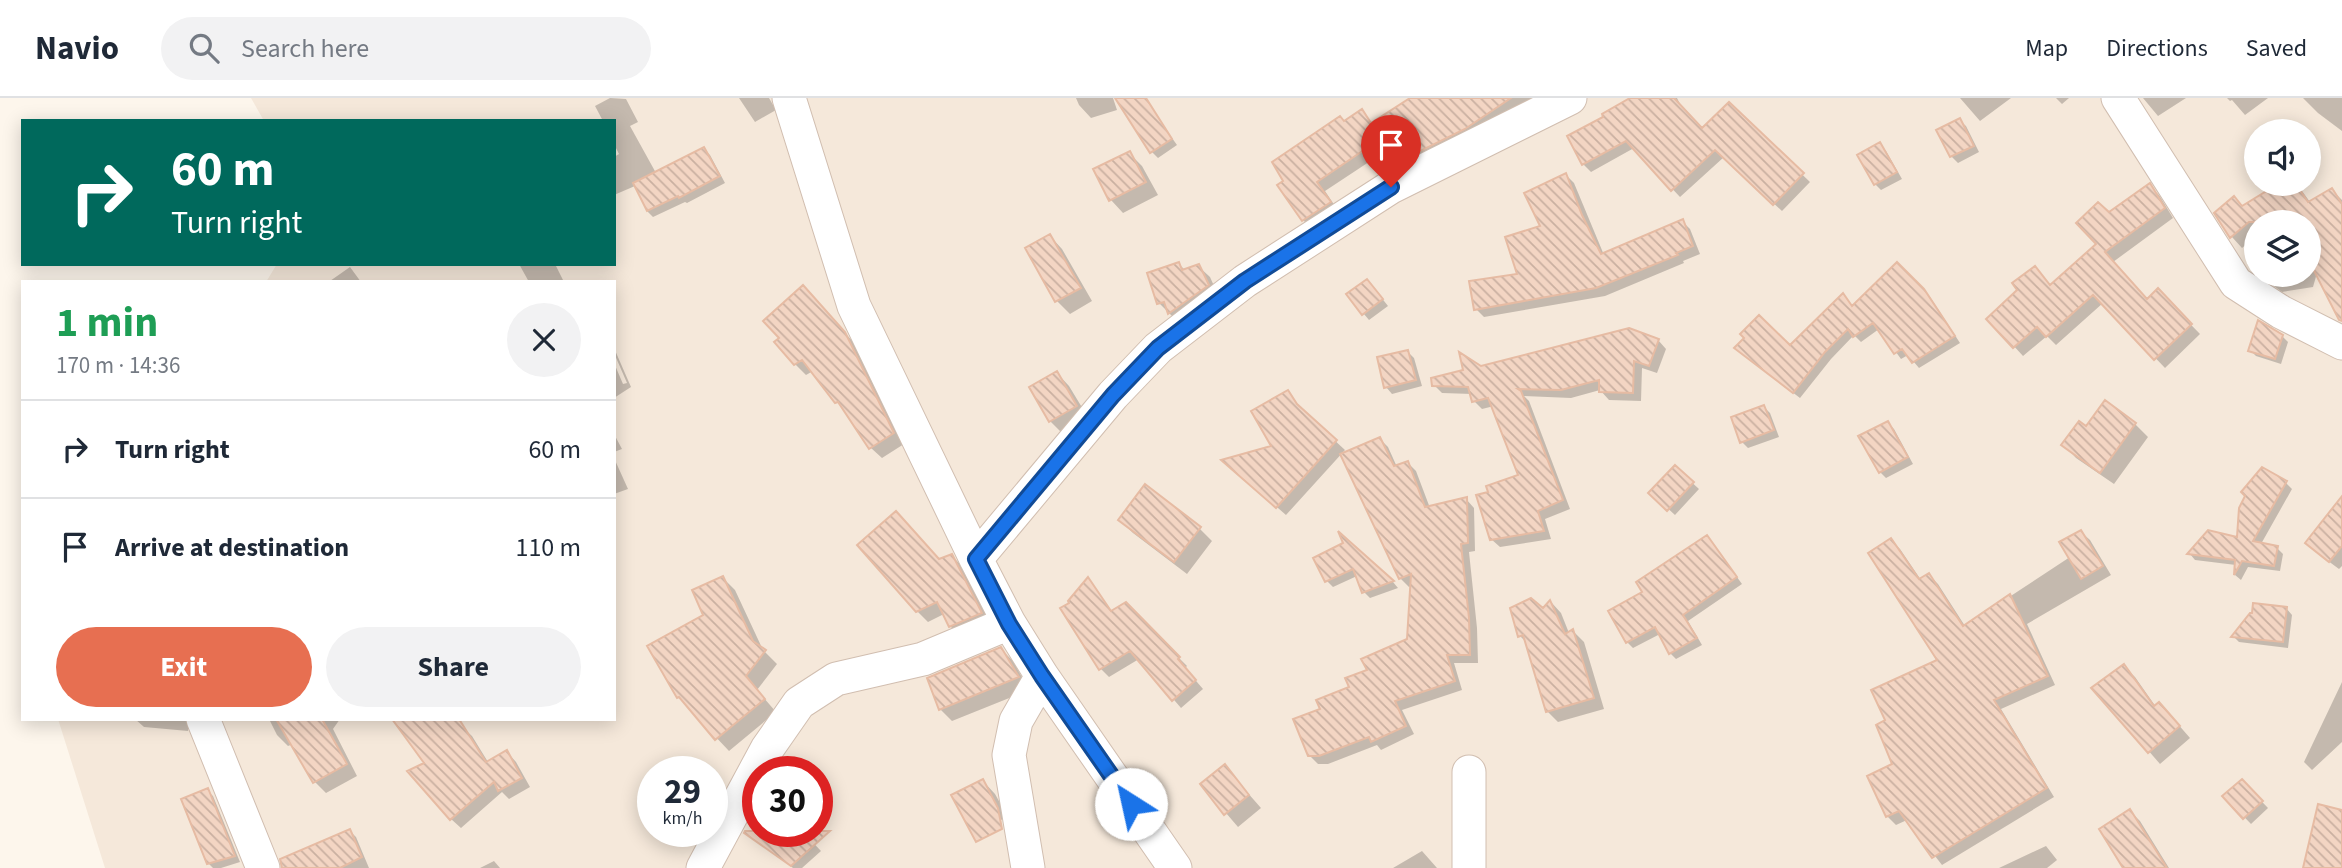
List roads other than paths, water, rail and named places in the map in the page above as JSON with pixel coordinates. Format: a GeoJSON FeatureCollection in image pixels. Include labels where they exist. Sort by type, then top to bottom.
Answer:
{"type":"FeatureCollection","features":[{"type":"Feature","properties":{"kind":"street"},"geometry":{"type":"LineString","coordinates":[[789,98],[854,306],[976,559],[1009,624],[1042,676],[1175,868]]}},
{"type":"Feature","properties":{"kind":"street"},"geometry":{"type":"LineString","coordinates":[[976,559],[1113,395],[1158,348],[1245,281],[1391,187],[1570,98]]}},
{"type":"Feature","properties":{"kind":"street"},"geometry":{"type":"LineString","coordinates":[[2118,98],[2236,283],[2281,312],[2342,343]]}},
{"type":"Feature","properties":{"kind":"street"},"geometry":{"type":"LineString","coordinates":[[703,868],[766,749],[799,703],[836,679],[923,659],[1009,624]]}},
{"type":"Feature","properties":{"kind":"street"},"geometry":{"type":"LineString","coordinates":[[1028,868],[1009,755],[1016,720],[1042,676]]}},
{"type":"Feature","properties":{"kind":"street"},"geometry":{"type":"LineString","coordinates":[[204,721],[263,868]]}},
{"type":"Feature","properties":{"kind":"street"},"geometry":{"type":"LineString","coordinates":[[1469,772],[1469,868]]}}]}
